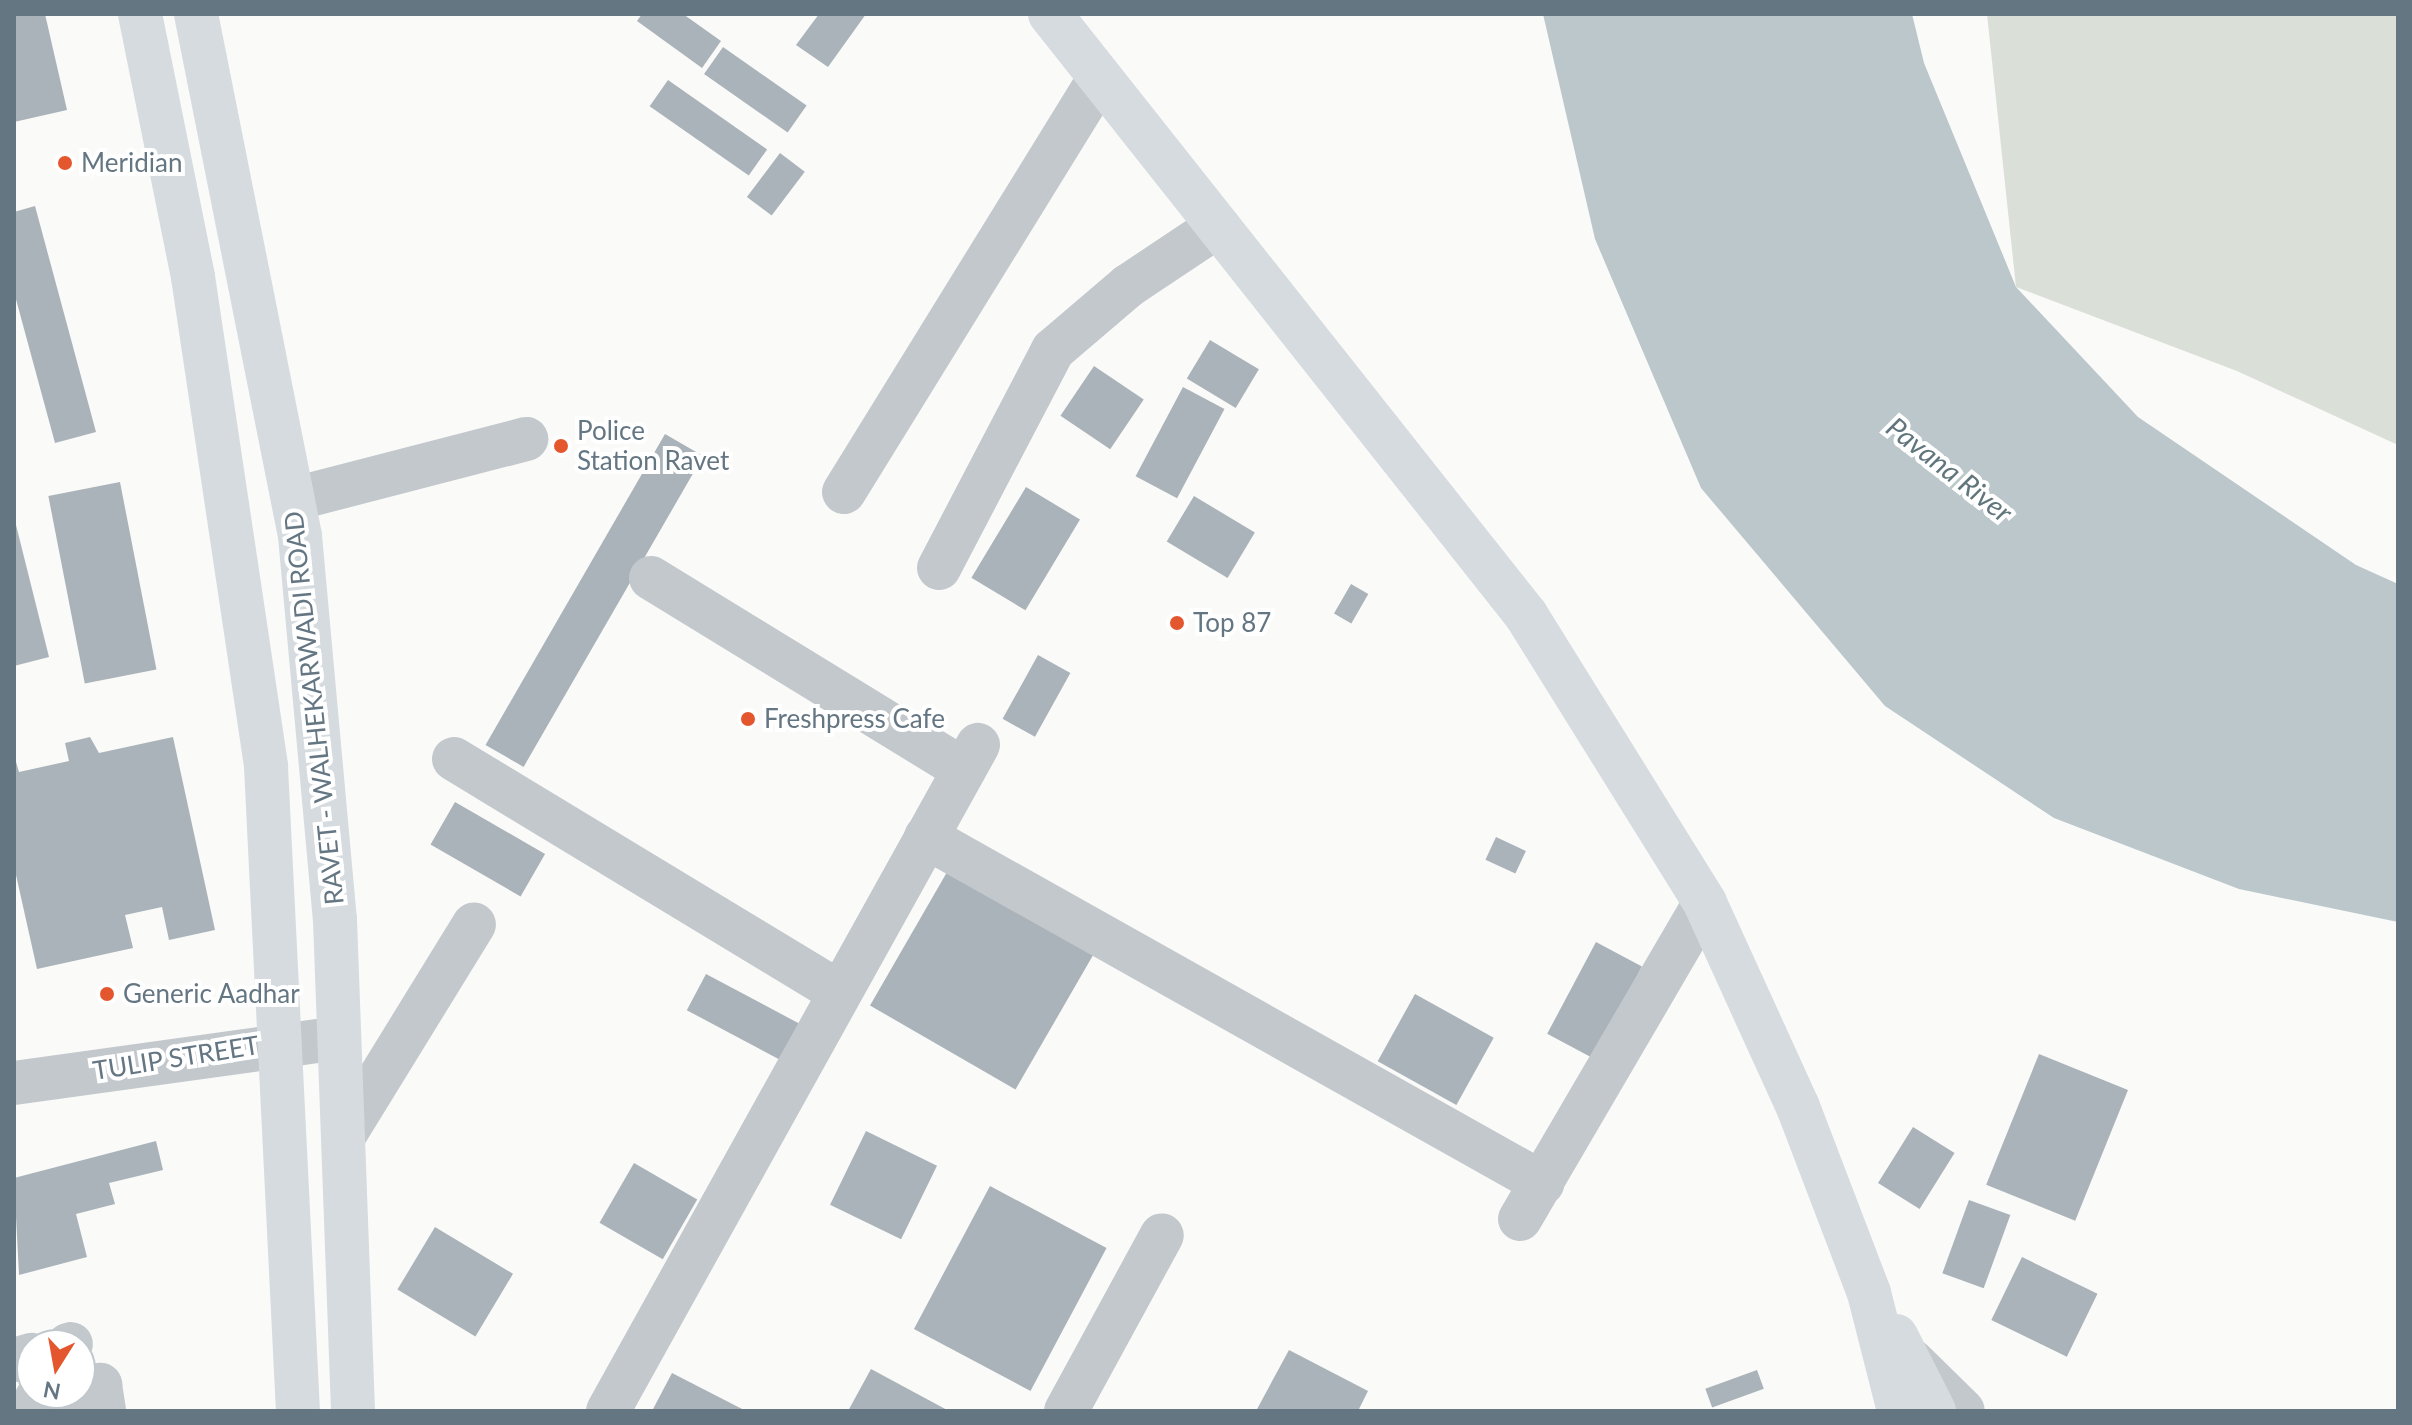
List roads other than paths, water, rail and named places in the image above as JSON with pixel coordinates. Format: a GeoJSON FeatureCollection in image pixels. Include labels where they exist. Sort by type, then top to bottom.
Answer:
{"type":"FeatureCollection","features":[{"type":"Feature","properties":{"kind":"main road","name":"RAVET - WALHEKARWADI ROAD"},"geometry":{"type":"LineString","coordinates":[[140,14],[193,277],[266,767],[298,1411]]}},
{"type":"Feature","properties":{"kind":"main road","name":"RAVET - WALHEKARWADI ROAD"},"geometry":{"type":"LineString","coordinates":[[196,14],[294,499],[319,706],[345,1134],[353,1411]]}},
{"type":"Feature","properties":{"kind":"main road"},"geometry":{"type":"LineString","coordinates":[[1050,14],[1526,615],[1705,903],[1798,1107],[1869,1293],[1899,1411]]}},
{"type":"Feature","properties":{"kind":"main road"},"geometry":{"type":"LineString","coordinates":[[1869,1293],[1910,1359],[1934,1411]]}},
{"type":"Feature","properties":{"kind":"street"},"geometry":{"type":"LineString","coordinates":[[844,492],[1100,78]]}},
{"type":"Feature","properties":{"kind":"street"},"geometry":{"type":"LineString","coordinates":[[939,568],[1053,350],[1128,286],[1218,226]]}},
{"type":"Feature","properties":{"kind":"street"},"geometry":{"type":"LineString","coordinates":[[294,499],[526,439]]}},
{"type":"Feature","properties":{"kind":"street"},"geometry":{"type":"LineString","coordinates":[[608,1411],[971,757],[651,578]]}},
{"type":"Feature","properties":{"kind":"street"},"geometry":{"type":"LineString","coordinates":[[454,759],[840,993]]}},
{"type":"Feature","properties":{"kind":"street"},"geometry":{"type":"LineString","coordinates":[[926,837],[1531,1201],[1705,903]]}},
{"type":"Feature","properties":{"kind":"street"},"geometry":{"type":"LineString","coordinates":[[345,1134],[474,924]]}},
{"type":"Feature","properties":{"kind":"street","name":"TULIP STREET"},"geometry":{"type":"LineString","coordinates":[[14,1083],[280,1041],[339,1038]]}},
{"type":"Feature","properties":{"kind":"street"},"geometry":{"type":"LineString","coordinates":[[1066,1411],[1162,1235]]}},
{"type":"Feature","properties":{"kind":"street"},"geometry":{"type":"LineString","coordinates":[[1910,1359],[1963,1411]]}},
{"type":"Feature","properties":{"kind":"street"},"geometry":{"type":"LineString","coordinates":[[82,1411],[100,1385],[104,1411]]}},
{"type":"Feature","properties":{"kind":"water","name":"Pavana River"},"geometry":{"type":"Polygon","coordinates":[[[1543,14],[1912,14],[1924,63],[2016,287],[2138,417],[2356,565],[2398,584],[2398,922],[2239,889],[2054,818],[1885,706],[1701,488],[1595,239],[1543,14]]]}},
{"type":"Feature","properties":{"kind":"place","name":"Meridian"},"geometry":{"type":"Point","coordinates":[65,163]}},
{"type":"Feature","properties":{"kind":"place","name":"Police Station Ravet"},"geometry":{"type":"Point","coordinates":[561,446]}},
{"type":"Feature","properties":{"kind":"place","name":"Top 87"},"geometry":{"type":"Point","coordinates":[1177,623]}},
{"type":"Feature","properties":{"kind":"place","name":"Freshpress Cafe"},"geometry":{"type":"Point","coordinates":[748,719]}},
{"type":"Feature","properties":{"kind":"place","name":"Generic Aadhar"},"geometry":{"type":"Point","coordinates":[107,994]}}]}
